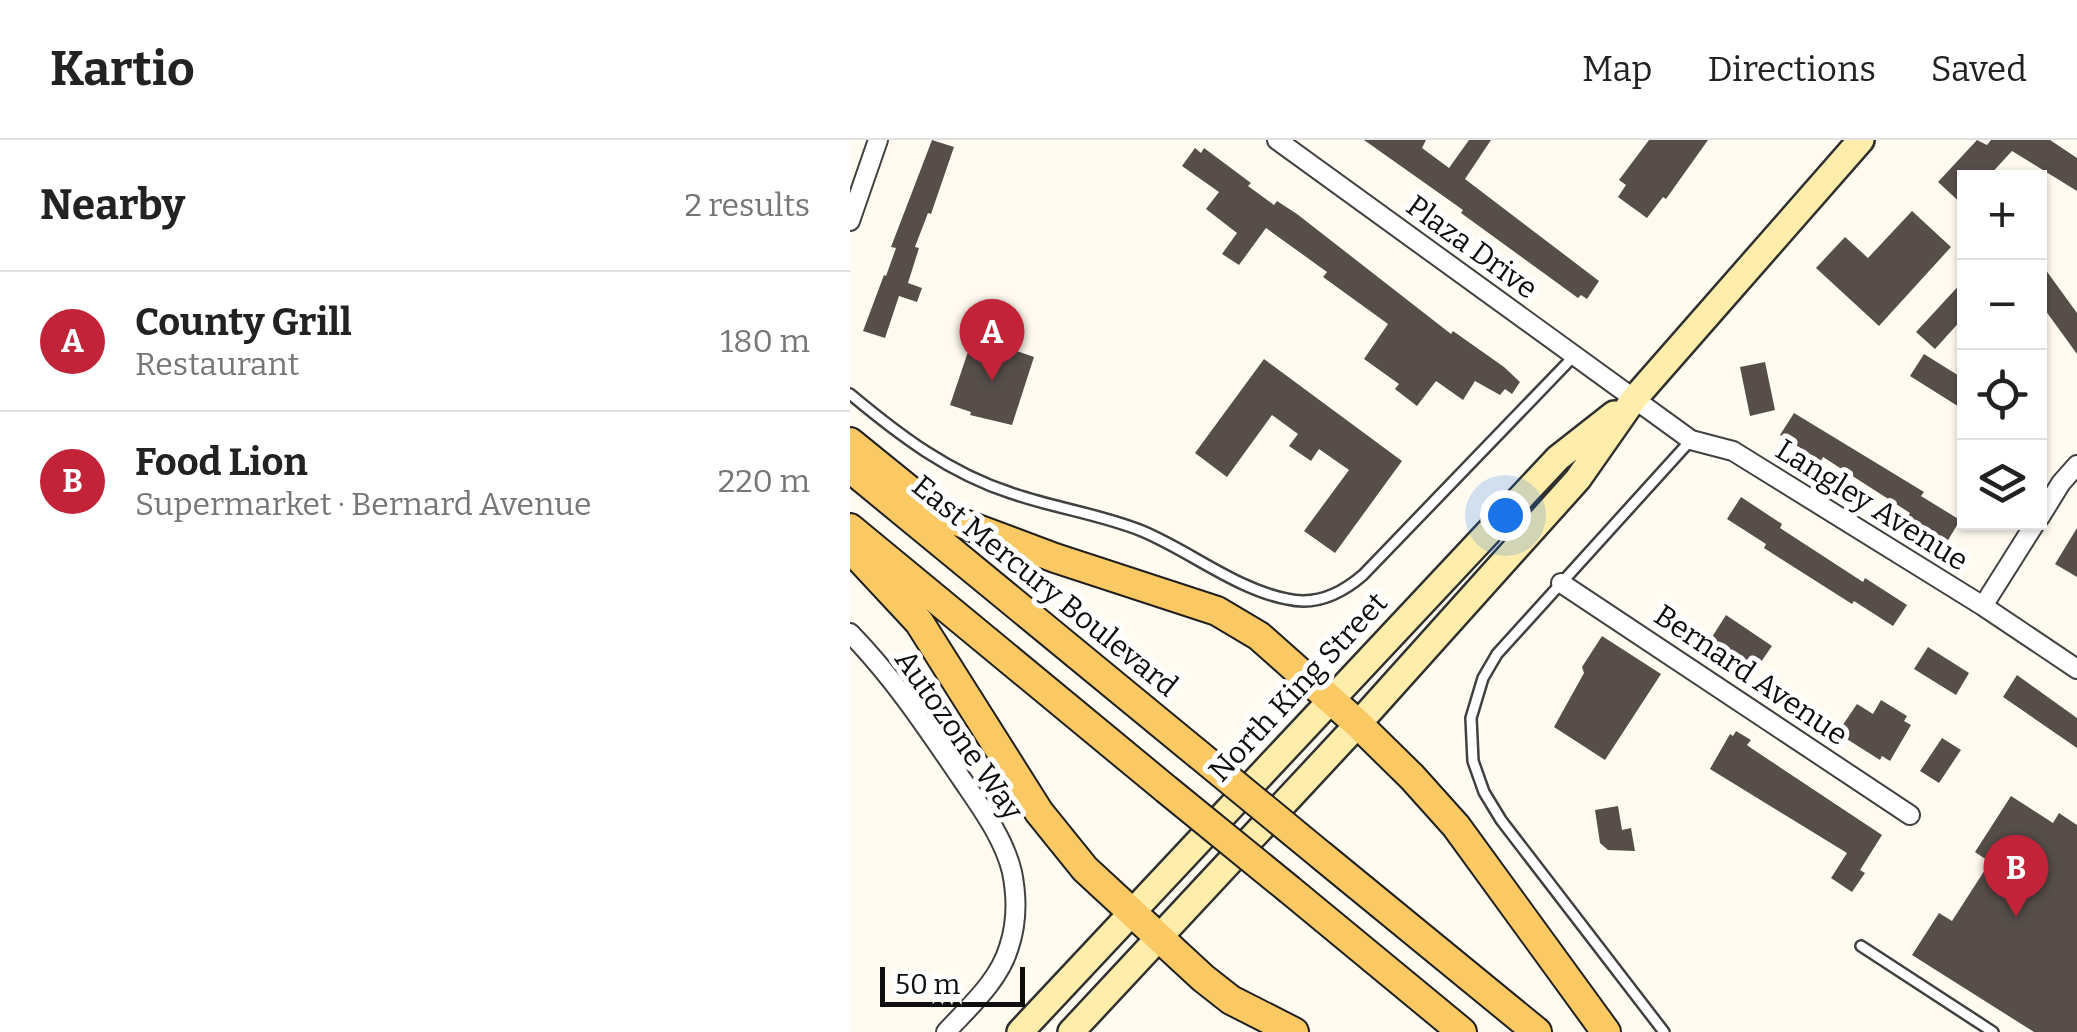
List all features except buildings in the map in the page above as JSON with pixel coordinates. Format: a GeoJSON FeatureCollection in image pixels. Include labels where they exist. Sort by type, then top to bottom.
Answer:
{"type":"FeatureCollection","features":[{"type":"Feature","properties":{"kind":"main road","name":"North King Street"},"geometry":{"type":"LineString","coordinates":[[1071,1032],[1358,724],[1578,479],[1634,399],[1861,140]]}},
{"type":"Feature","properties":{"kind":"main road","name":"North King Street"},"geometry":{"type":"LineString","coordinates":[[1020,1032],[1558,458],[1634,399]]}},
{"type":"Feature","properties":{"kind":"main road"},"geometry":{"type":"LineString","coordinates":[[850,442],[924,502],[956,522],[1236,620],[1285,658],[1412,776],[1456,826],[1606,1032]]}},
{"type":"Feature","properties":{"kind":"main road","name":"East Mercury Boulevard"},"geometry":{"type":"LineString","coordinates":[[850,468],[1537,1032]]}},
{"type":"Feature","properties":{"kind":"main road"},"geometry":{"type":"LineString","coordinates":[[850,528],[1462,1032]]}},
{"type":"Feature","properties":{"kind":"main road"},"geometry":{"type":"LineString","coordinates":[[850,548],[919,622],[1060,842],[1159,938],[1231,1000],[1294,1032]]}},
{"type":"Feature","properties":{"kind":"street"},"geometry":{"type":"LineString","coordinates":[[850,221],[878,140]]}},
{"type":"Feature","properties":{"kind":"street","name":"Plaza Drive"},"geometry":{"type":"LineString","coordinates":[[1277,140],[1634,399]]}},
{"type":"Feature","properties":{"kind":"street","name":"Langley Avenue"},"geometry":{"type":"LineString","coordinates":[[1634,399],[1692,440],[1733,451],[2077,669]]}},
{"type":"Feature","properties":{"kind":"street"},"geometry":{"type":"LineString","coordinates":[[2047,506],[2077,466]]}},
{"type":"Feature","properties":{"kind":"street"},"geometry":{"type":"LineString","coordinates":[[1983,606],[2032,530]]}},
{"type":"Feature","properties":{"kind":"street","name":"Bernard Avenue"},"geometry":{"type":"LineString","coordinates":[[1562,583],[1910,814]]}},
{"type":"Feature","properties":{"kind":"street","name":"Autozone Way"},"geometry":{"type":"LineString","coordinates":[[850,633],[930,732],[984,814],[1011,870],[1016,902],[1008,951],[996,975],[946,1032]]}},
{"type":"Feature","properties":{"kind":"lane"},"geometry":{"type":"LineString","coordinates":[[850,394],[908,442],[984,483],[1122,523],[1170,543],[1249,585],[1287,600],[1301,601],[1339,593],[1363,576],[1574,356]]}},
{"type":"Feature","properties":{"kind":"lane"},"geometry":{"type":"LineString","coordinates":[[1664,1032],[1501,820],[1484,792],[1473,762],[1472,718],[1483,678],[1498,654],[1692,440]]}},
{"type":"Feature","properties":{"kind":"lane"},"geometry":{"type":"LineString","coordinates":[[1861,946],[1993,1032]]}},
{"type":"Feature","properties":{"kind":"place","name":"County Grill"},"geometry":{"type":"Point","coordinates":[992,381]}},
{"type":"Feature","properties":{"kind":"place","name":"Food Lion"},"geometry":{"type":"Point","coordinates":[2016,917]}}]}
